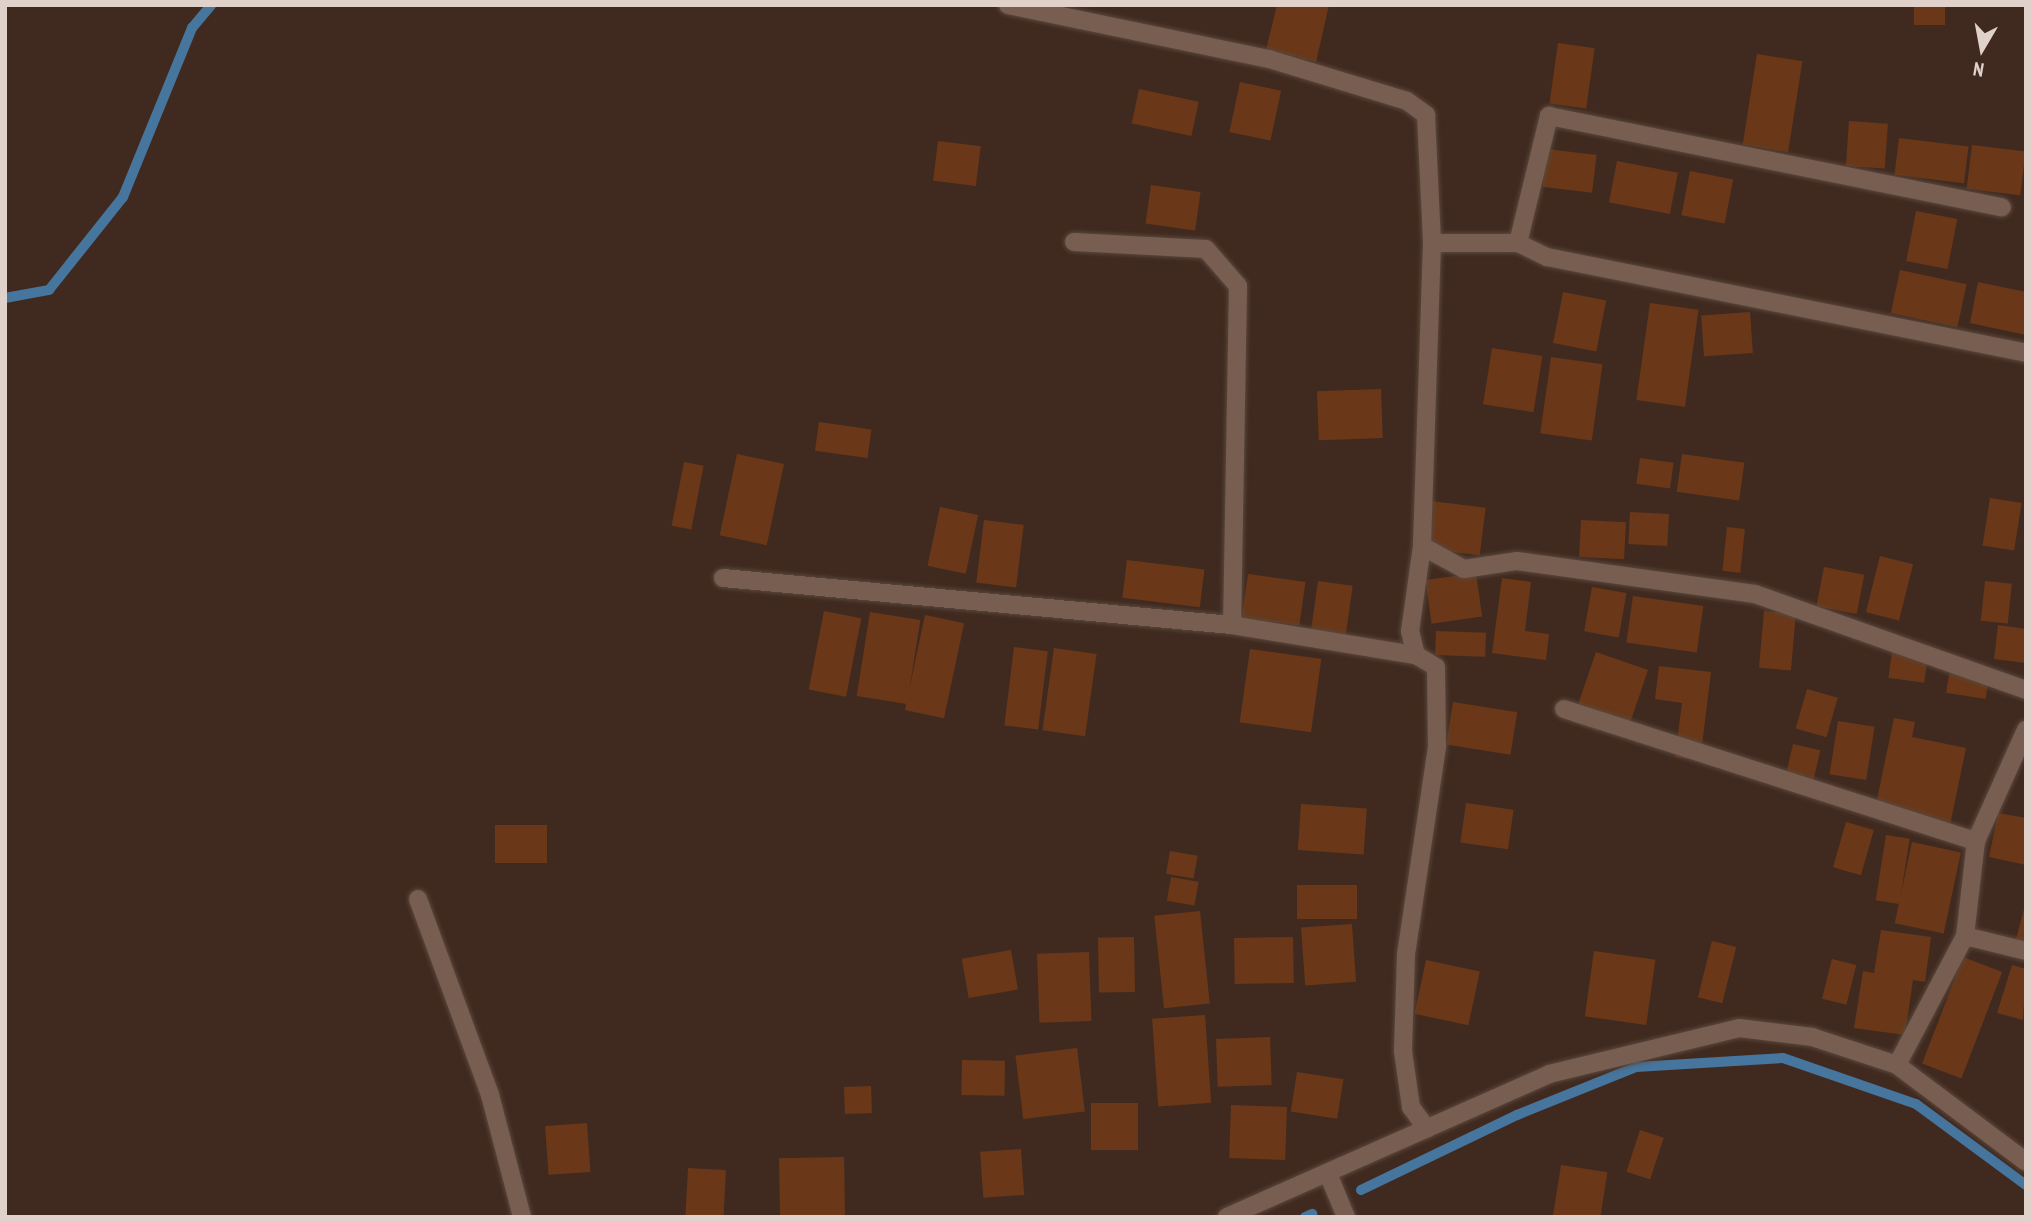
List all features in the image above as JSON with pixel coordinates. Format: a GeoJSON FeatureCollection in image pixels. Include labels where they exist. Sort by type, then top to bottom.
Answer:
{"type":"FeatureCollection","features":[{"type":"Feature","properties":{"kind":"street"},"geometry":{"type":"LineString","coordinates":[[1008,5],[1269,59],[1407,101],[1426,116],[1432,243],[1422,546],[1410,631],[1416,655]]}},
{"type":"Feature","properties":{"kind":"street"},"geometry":{"type":"LineString","coordinates":[[1518,243],[1549,116],[2003,207]]}},
{"type":"Feature","properties":{"kind":"street"},"geometry":{"type":"LineString","coordinates":[[1074,242],[1206,249],[1238,286],[1232,625]]}},
{"type":"Feature","properties":{"kind":"street"},"geometry":{"type":"LineString","coordinates":[[1432,243],[1518,243],[1546,257],[2026,353]]}},
{"type":"Feature","properties":{"kind":"street"},"geometry":{"type":"LineString","coordinates":[[1422,546],[1464,569],[1517,561],[1755,594],[2026,690]]}},
{"type":"Feature","properties":{"kind":"street"},"geometry":{"type":"LineString","coordinates":[[723,578],[1232,625],[1416,655],[1436,667],[1437,747],[1406,955],[1402,1051],[1411,1107],[1427,1129]]}},
{"type":"Feature","properties":{"kind":"street"},"geometry":{"type":"LineString","coordinates":[[1564,709],[1976,841]]}},
{"type":"Feature","properties":{"kind":"street"},"geometry":{"type":"LineString","coordinates":[[1897,1065],[1965,936],[1976,841],[2026,730]]}},
{"type":"Feature","properties":{"kind":"street"},"geometry":{"type":"LineString","coordinates":[[418,899],[490,1095],[522,1217]]}},
{"type":"Feature","properties":{"kind":"street"},"geometry":{"type":"LineString","coordinates":[[1965,936],[2026,951]]}},
{"type":"Feature","properties":{"kind":"street"},"geometry":{"type":"LineString","coordinates":[[1227,1217],[1329,1176],[1549,1074],[1739,1028],[1812,1037],[1897,1065],[2026,1162]]}},
{"type":"Feature","properties":{"kind":"street"},"geometry":{"type":"LineString","coordinates":[[1329,1176],[1346,1217]]}},
{"type":"Feature","properties":{"kind":"building"},"geometry":{"type":"Polygon","coordinates":[[[1277,5],[1329,5],[1316,62],[1266,50],[1277,5]]]}},
{"type":"Feature","properties":{"kind":"building"},"geometry":{"type":"Polygon","coordinates":[[[1914,5],[1945,5],[1945,25],[1914,25],[1914,5]]]}},
{"type":"Feature","properties":{"kind":"building"},"geometry":{"type":"Polygon","coordinates":[[[1558,43],[1595,48],[1586,109],[1550,103],[1558,43]]]}},
{"type":"Feature","properties":{"kind":"building"},"geometry":{"type":"Polygon","coordinates":[[[1757,54],[1802,61],[1788,152],[1743,145],[1757,54]]]}},
{"type":"Feature","properties":{"kind":"building"},"geometry":{"type":"Polygon","coordinates":[[[1240,82],[1281,91],[1270,141],[1229,132],[1240,82]]]}},
{"type":"Feature","properties":{"kind":"building"},"geometry":{"type":"Polygon","coordinates":[[[1139,89],[1199,102],[1191,136],[1132,123],[1139,89]]]}},
{"type":"Feature","properties":{"kind":"building"},"geometry":{"type":"Polygon","coordinates":[[[1849,121],[1888,124],[1885,169],[1846,166],[1849,121]]]}},
{"type":"Feature","properties":{"kind":"building"},"geometry":{"type":"Polygon","coordinates":[[[1899,138],[1968,147],[1964,183],[1894,175],[1899,138]]]}},
{"type":"Feature","properties":{"kind":"building"},"geometry":{"type":"Polygon","coordinates":[[[938,141],[981,146],[976,186],[933,181],[938,141]]]}},
{"type":"Feature","properties":{"kind":"building"},"geometry":{"type":"Polygon","coordinates":[[[1972,145],[2026,152],[2020,195],[1967,189],[1972,145]]]}},
{"type":"Feature","properties":{"kind":"building"},"geometry":{"type":"Polygon","coordinates":[[[1547,149],[1597,155],[1592,193],[1542,187],[1547,149]]]}},
{"type":"Feature","properties":{"kind":"building"},"geometry":{"type":"Polygon","coordinates":[[[1617,161],[1678,173],[1670,214],[1609,202],[1617,161]]]}},
{"type":"Feature","properties":{"kind":"building"},"geometry":{"type":"Polygon","coordinates":[[[1690,171],[1733,179],[1725,224],[1681,215],[1690,171]]]}},
{"type":"Feature","properties":{"kind":"building"},"geometry":{"type":"Polygon","coordinates":[[[1151,185],[1201,192],[1195,231],[1146,224],[1151,185]]]}},
{"type":"Feature","properties":{"kind":"building"},"geometry":{"type":"Polygon","coordinates":[[[1916,211],[1957,219],[1947,269],[1906,261],[1916,211]]]}},
{"type":"Feature","properties":{"kind":"building"},"geometry":{"type":"Polygon","coordinates":[[[1900,270],[1967,284],[1957,327],[1891,313],[1900,270]]]}},
{"type":"Feature","properties":{"kind":"building"},"geometry":{"type":"Polygon","coordinates":[[[1978,282],[2026,292],[2026,335],[1970,323],[1978,282]]]}},
{"type":"Feature","properties":{"kind":"building"},"geometry":{"type":"Polygon","coordinates":[[[1563,292],[1606,300],[1596,351],[1553,343],[1563,292]]]}},
{"type":"Feature","properties":{"kind":"building"},"geometry":{"type":"Polygon","coordinates":[[[1650,303],[1699,310],[1685,407],[1636,400],[1650,303]]]}},
{"type":"Feature","properties":{"kind":"building"},"geometry":{"type":"Polygon","coordinates":[[[1750,312],[1753,353],[1704,356],[1701,315],[1750,312]]]}},
{"type":"Feature","properties":{"kind":"building"},"geometry":{"type":"Polygon","coordinates":[[[1492,348],[1542,356],[1533,412],[1483,404],[1492,348]]]}},
{"type":"Feature","properties":{"kind":"building"},"geometry":{"type":"Polygon","coordinates":[[[1551,357],[1602,364],[1592,440],[1540,433],[1551,357]]]}},
{"type":"Feature","properties":{"kind":"building"},"geometry":{"type":"Polygon","coordinates":[[[1381,389],[1383,438],[1319,440],[1317,391],[1381,389]]]}},
{"type":"Feature","properties":{"kind":"building"},"geometry":{"type":"Polygon","coordinates":[[[819,422],[871,429],[867,458],[815,451],[819,422]]]}},
{"type":"Feature","properties":{"kind":"building"},"geometry":{"type":"Polygon","coordinates":[[[737,454],[784,464],[767,545],[720,535],[737,454]]]}},
{"type":"Feature","properties":{"kind":"building"},"geometry":{"type":"Polygon","coordinates":[[[1682,454],[1744,463],[1739,500],[1677,492],[1682,454]]]}},
{"type":"Feature","properties":{"kind":"building"},"geometry":{"type":"Polygon","coordinates":[[[1640,458],[1674,463],[1670,488],[1636,484],[1640,458]]]}},
{"type":"Feature","properties":{"kind":"building"},"geometry":{"type":"Polygon","coordinates":[[[684,462],[704,466],[691,530],[672,526],[684,462]]]}},
{"type":"Feature","properties":{"kind":"building"},"geometry":{"type":"Polygon","coordinates":[[[1990,498],[2022,503],[2014,550],[1982,545],[1990,498]]]}},
{"type":"Feature","properties":{"kind":"building"},"geometry":{"type":"Polygon","coordinates":[[[1431,501],[1486,508],[1480,555],[1425,549],[1431,501]]]}},
{"type":"Feature","properties":{"kind":"building"},"geometry":{"type":"Polygon","coordinates":[[[940,507],[978,515],[966,574],[928,566],[940,507]]]}},
{"type":"Feature","properties":{"kind":"building"},"geometry":{"type":"Polygon","coordinates":[[[1630,512],[1669,514],[1667,546],[1628,544],[1630,512]]]}},
{"type":"Feature","properties":{"kind":"building"},"geometry":{"type":"Polygon","coordinates":[[[984,520],[1024,525],[1016,587],[976,583],[984,520]]]}},
{"type":"Feature","properties":{"kind":"building"},"geometry":{"type":"Polygon","coordinates":[[[1581,520],[1626,522],[1624,559],[1579,557],[1581,520]]]}},
{"type":"Feature","properties":{"kind":"building"},"geometry":{"type":"Polygon","coordinates":[[[1727,527],[1745,529],[1740,573],[1722,571],[1727,527]]]}},
{"type":"Feature","properties":{"kind":"building"},"geometry":{"type":"Polygon","coordinates":[[[1880,556],[1913,564],[1899,621],[1866,612],[1880,556]]]}},
{"type":"Feature","properties":{"kind":"building"},"geometry":{"type":"Polygon","coordinates":[[[1127,560],[1204,570],[1200,607],[1122,598],[1127,560]]]}},
{"type":"Feature","properties":{"kind":"building"},"geometry":{"type":"Polygon","coordinates":[[[1824,567],[1864,575],[1857,614],[1816,606],[1824,567]]]}},
{"type":"Feature","properties":{"kind":"building"},"geometry":{"type":"Polygon","coordinates":[[[1476,573],[1482,617],[1432,624],[1425,580],[1476,573]]]}},
{"type":"Feature","properties":{"kind":"building"},"geometry":{"type":"Polygon","coordinates":[[[1248,574],[1305,582],[1299,626],[1242,618],[1248,574]]]}},
{"type":"Feature","properties":{"kind":"building"},"geometry":{"type":"Polygon","coordinates":[[[1502,578],[1531,582],[1525,631],[1549,634],[1546,660],[1492,653],[1502,578]]]}},
{"type":"Feature","properties":{"kind":"building"},"geometry":{"type":"Polygon","coordinates":[[[1318,581],[1353,586],[1346,636],[1311,632],[1318,581]]]}},
{"type":"Feature","properties":{"kind":"building"},"geometry":{"type":"Polygon","coordinates":[[[1985,581],[2012,584],[2008,624],[1981,621],[1985,581]]]}},
{"type":"Feature","properties":{"kind":"building"},"geometry":{"type":"Polygon","coordinates":[[[1592,587],[1626,593],[1619,637],[1584,631],[1592,587]]]}},
{"type":"Feature","properties":{"kind":"building"},"geometry":{"type":"Polygon","coordinates":[[[1633,596],[1703,606],[1697,652],[1626,643],[1633,596]]]}},
{"type":"Feature","properties":{"kind":"building"},"geometry":{"type":"Polygon","coordinates":[[[824,611],[861,618],[846,697],[809,690],[824,611]]]}},
{"type":"Feature","properties":{"kind":"building"},"geometry":{"type":"Polygon","coordinates":[[[1764,611],[1796,614],[1791,671],[1759,668],[1764,611]]]}},
{"type":"Feature","properties":{"kind":"building"},"geometry":{"type":"Polygon","coordinates":[[[870,612],[920,620],[907,704],[857,696],[870,612]]]}},
{"type":"Feature","properties":{"kind":"building"},"geometry":{"type":"Polygon","coordinates":[[[925,615],[964,623],[944,718],[905,710],[925,615]]]}},
{"type":"Feature","properties":{"kind":"building"},"geometry":{"type":"Polygon","coordinates":[[[1998,625],[2026,629],[2026,663],[1994,659],[1998,625]]]}},
{"type":"Feature","properties":{"kind":"building"},"geometry":{"type":"Polygon","coordinates":[[[1436,631],[1486,633],[1485,657],[1435,655],[1436,631]]]}},
{"type":"Feature","properties":{"kind":"building"},"geometry":{"type":"Polygon","coordinates":[[[1893,645],[1929,650],[1924,683],[1888,678],[1893,645]]]}},
{"type":"Feature","properties":{"kind":"building"},"geometry":{"type":"Polygon","coordinates":[[[1014,647],[1048,651],[1038,730],[1004,725],[1014,647]]]}},
{"type":"Feature","properties":{"kind":"building"},"geometry":{"type":"Polygon","coordinates":[[[1054,648],[1097,654],[1085,736],[1042,730],[1054,648]]]}},
{"type":"Feature","properties":{"kind":"building"},"geometry":{"type":"Polygon","coordinates":[[[1250,649],[1321,659],[1311,732],[1240,722],[1250,649]]]}},
{"type":"Feature","properties":{"kind":"building"},"geometry":{"type":"Polygon","coordinates":[[[1596,652],[1648,670],[1628,729],[1603,721],[1599,731],[1572,722],[1596,652]]]}},
{"type":"Feature","properties":{"kind":"building"},"geometry":{"type":"Polygon","coordinates":[[[1659,666],[1711,672],[1700,761],[1675,757],[1682,703],[1655,699],[1659,666]]]}},
{"type":"Feature","properties":{"kind":"building"},"geometry":{"type":"Polygon","coordinates":[[[1950,668],[1990,674],[1986,699],[1946,693],[1950,668]]]}},
{"type":"Feature","properties":{"kind":"building"},"geometry":{"type":"Polygon","coordinates":[[[1807,689],[1838,698],[1826,737],[1796,728],[1807,689]]]}},
{"type":"Feature","properties":{"kind":"building"},"geometry":{"type":"Polygon","coordinates":[[[1453,702],[1517,712],[1510,755],[1446,744],[1453,702]]]}},
{"type":"Feature","properties":{"kind":"building"},"geometry":{"type":"Polygon","coordinates":[[[1894,718],[1915,722],[1912,737],[1966,748],[1949,830],[1874,814],[1894,718]]]}},
{"type":"Feature","properties":{"kind":"building"},"geometry":{"type":"Polygon","coordinates":[[[1838,721],[1875,727],[1866,780],[1830,774],[1838,721]]]}},
{"type":"Feature","properties":{"kind":"building"},"geometry":{"type":"Polygon","coordinates":[[[1793,744],[1820,750],[1810,793],[1783,787],[1793,744]]]}},
{"type":"Feature","properties":{"kind":"building"},"geometry":{"type":"Polygon","coordinates":[[[1466,803],[1514,810],[1508,849],[1460,843],[1466,803]]]}},
{"type":"Feature","properties":{"kind":"building"},"geometry":{"type":"Polygon","coordinates":[[[1301,804],[1367,809],[1364,854],[1298,850],[1301,804]]]}},
{"type":"Feature","properties":{"kind":"building"},"geometry":{"type":"Polygon","coordinates":[[[1998,813],[2026,818],[2026,865],[1989,857],[1998,813]]]}},
{"type":"Feature","properties":{"kind":"building"},"geometry":{"type":"Polygon","coordinates":[[[1846,822],[1874,830],[1861,875],[1833,867],[1846,822]]]}},
{"type":"Feature","properties":{"kind":"building"},"geometry":{"type":"Polygon","coordinates":[[[495,825],[547,825],[547,863],[495,863],[495,825]]]}},
{"type":"Feature","properties":{"kind":"building"},"geometry":{"type":"Polygon","coordinates":[[[1886,835],[1910,839],[1899,904],[1876,900],[1886,835]]]}},
{"type":"Feature","properties":{"kind":"building"},"geometry":{"type":"Polygon","coordinates":[[[1912,842],[1961,852],[1944,934],[1895,923],[1912,842]]]}},
{"type":"Feature","properties":{"kind":"building"},"geometry":{"type":"Polygon","coordinates":[[[1170,851],[1198,856],[1194,879],[1166,874],[1170,851]]]}},
{"type":"Feature","properties":{"kind":"building"},"geometry":{"type":"Polygon","coordinates":[[[1171,877],[1199,882],[1194,905],[1167,901],[1171,877]]]}},
{"type":"Feature","properties":{"kind":"building"},"geometry":{"type":"Polygon","coordinates":[[[1297,885],[1357,885],[1357,919],[1297,919],[1297,885]]]}},
{"type":"Feature","properties":{"kind":"building"},"geometry":{"type":"Polygon","coordinates":[[[2026,902],[2026,945],[2015,943],[2026,902]]]}},
{"type":"Feature","properties":{"kind":"building"},"geometry":{"type":"Polygon","coordinates":[[[1200,911],[1210,1003],[1164,1008],[1154,916],[1200,911]]]}},
{"type":"Feature","properties":{"kind":"building"},"geometry":{"type":"Polygon","coordinates":[[[1352,924],[1356,982],[1305,985],[1301,928],[1352,924]]]}},
{"type":"Feature","properties":{"kind":"building"},"geometry":{"type":"Polygon","coordinates":[[[1881,930],[1931,937],[1925,982],[1913,980],[1905,1035],[1854,1028],[1863,971],[1874,973],[1881,930]]]}},
{"type":"Feature","properties":{"kind":"building"},"geometry":{"type":"Polygon","coordinates":[[[1134,937],[1135,992],[1099,993],[1098,938],[1134,937]]]}},
{"type":"Feature","properties":{"kind":"building"},"geometry":{"type":"Polygon","coordinates":[[[1293,937],[1294,983],[1235,984],[1234,938],[1293,937]]]}},
{"type":"Feature","properties":{"kind":"building"},"geometry":{"type":"Polygon","coordinates":[[[1712,941],[1736,947],[1722,1003],[1698,997],[1712,941]]]}},
{"type":"Feature","properties":{"kind":"building"},"geometry":{"type":"Polygon","coordinates":[[[1011,950],[1018,989],[969,998],[962,959],[1011,950]]]}},
{"type":"Feature","properties":{"kind":"building"},"geometry":{"type":"Polygon","coordinates":[[[1594,951],[1655,960],[1646,1025],[1585,1016],[1594,951]]]}},
{"type":"Feature","properties":{"kind":"building"},"geometry":{"type":"Polygon","coordinates":[[[1089,952],[1091,1021],[1039,1023],[1037,954],[1089,952]]]}},
{"type":"Feature","properties":{"kind":"building"},"geometry":{"type":"Polygon","coordinates":[[[1963,957],[2002,972],[1961,1078],[1922,1063],[1963,957]]]}},
{"type":"Feature","properties":{"kind":"building"},"geometry":{"type":"Polygon","coordinates":[[[1832,959],[1856,965],[1846,1005],[1822,999],[1832,959]]]}},
{"type":"Feature","properties":{"kind":"building"},"geometry":{"type":"Polygon","coordinates":[[[1426,960],[1480,971],[1468,1025],[1415,1014],[1426,960]]]}},
{"type":"Feature","properties":{"kind":"building"},"geometry":{"type":"Polygon","coordinates":[[[2012,965],[2026,969],[2023,1020],[1997,1013],[2012,965]]]}},
{"type":"Feature","properties":{"kind":"building"},"geometry":{"type":"Polygon","coordinates":[[[1205,1015],[1211,1103],[1158,1106],[1152,1019],[1205,1015]]]}},
{"type":"Feature","properties":{"kind":"building"},"geometry":{"type":"Polygon","coordinates":[[[1270,1037],[1272,1085],[1218,1087],[1216,1039],[1270,1037]]]}},
{"type":"Feature","properties":{"kind":"building"},"geometry":{"type":"Polygon","coordinates":[[[1077,1048],[1085,1112],[1023,1119],[1015,1056],[1077,1048]]]}},
{"type":"Feature","properties":{"kind":"building"},"geometry":{"type":"Polygon","coordinates":[[[962,1060],[1005,1061],[1004,1096],[961,1095],[962,1060]]]}},
{"type":"Feature","properties":{"kind":"building"},"geometry":{"type":"Polygon","coordinates":[[[1297,1072],[1343,1079],[1337,1119],[1291,1112],[1297,1072]]]}},
{"type":"Feature","properties":{"kind":"building"},"geometry":{"type":"Polygon","coordinates":[[[871,1086],[872,1113],[845,1114],[844,1087],[871,1086]]]}},
{"type":"Feature","properties":{"kind":"building"},"geometry":{"type":"Polygon","coordinates":[[[1091,1103],[1138,1103],[1138,1150],[1091,1150],[1091,1103]]]}},
{"type":"Feature","properties":{"kind":"building"},"geometry":{"type":"Polygon","coordinates":[[[1231,1105],[1287,1107],[1285,1160],[1229,1158],[1231,1105]]]}},
{"type":"Feature","properties":{"kind":"building"},"geometry":{"type":"Polygon","coordinates":[[[587,1123],[590,1172],[549,1175],[545,1126],[587,1123]]]}},
{"type":"Feature","properties":{"kind":"building"},"geometry":{"type":"Polygon","coordinates":[[[1640,1130],[1664,1138],[1650,1180],[1626,1172],[1640,1130]]]}},
{"type":"Feature","properties":{"kind":"building"},"geometry":{"type":"Polygon","coordinates":[[[1021,1149],[1024,1195],[983,1198],[980,1152],[1021,1149]]]}},
{"type":"Feature","properties":{"kind":"building"},"geometry":{"type":"Polygon","coordinates":[[[844,1157],[845,1217],[780,1217],[779,1158],[844,1157]]]}},
{"type":"Feature","properties":{"kind":"building"},"geometry":{"type":"Polygon","coordinates":[[[1561,1165],[1607,1172],[1600,1217],[1553,1216],[1561,1165]]]}},
{"type":"Feature","properties":{"kind":"building"},"geometry":{"type":"Polygon","coordinates":[[[688,1168],[726,1170],[723,1217],[685,1217],[688,1168]]]}},
{"type":"Feature","properties":{"kind":"waterway"},"geometry":{"type":"LineString","coordinates":[[5,298],[49,290],[123,197],[192,28],[211,5]]}},
{"type":"Feature","properties":{"kind":"waterway"},"geometry":{"type":"LineString","coordinates":[[1361,1190],[1517,1115],[1636,1067],[1783,1058],[1916,1104],[2026,1185]]}},
{"type":"Feature","properties":{"kind":"waterway"},"geometry":{"type":"LineString","coordinates":[[1305,1217],[1312,1214]]}}]}
